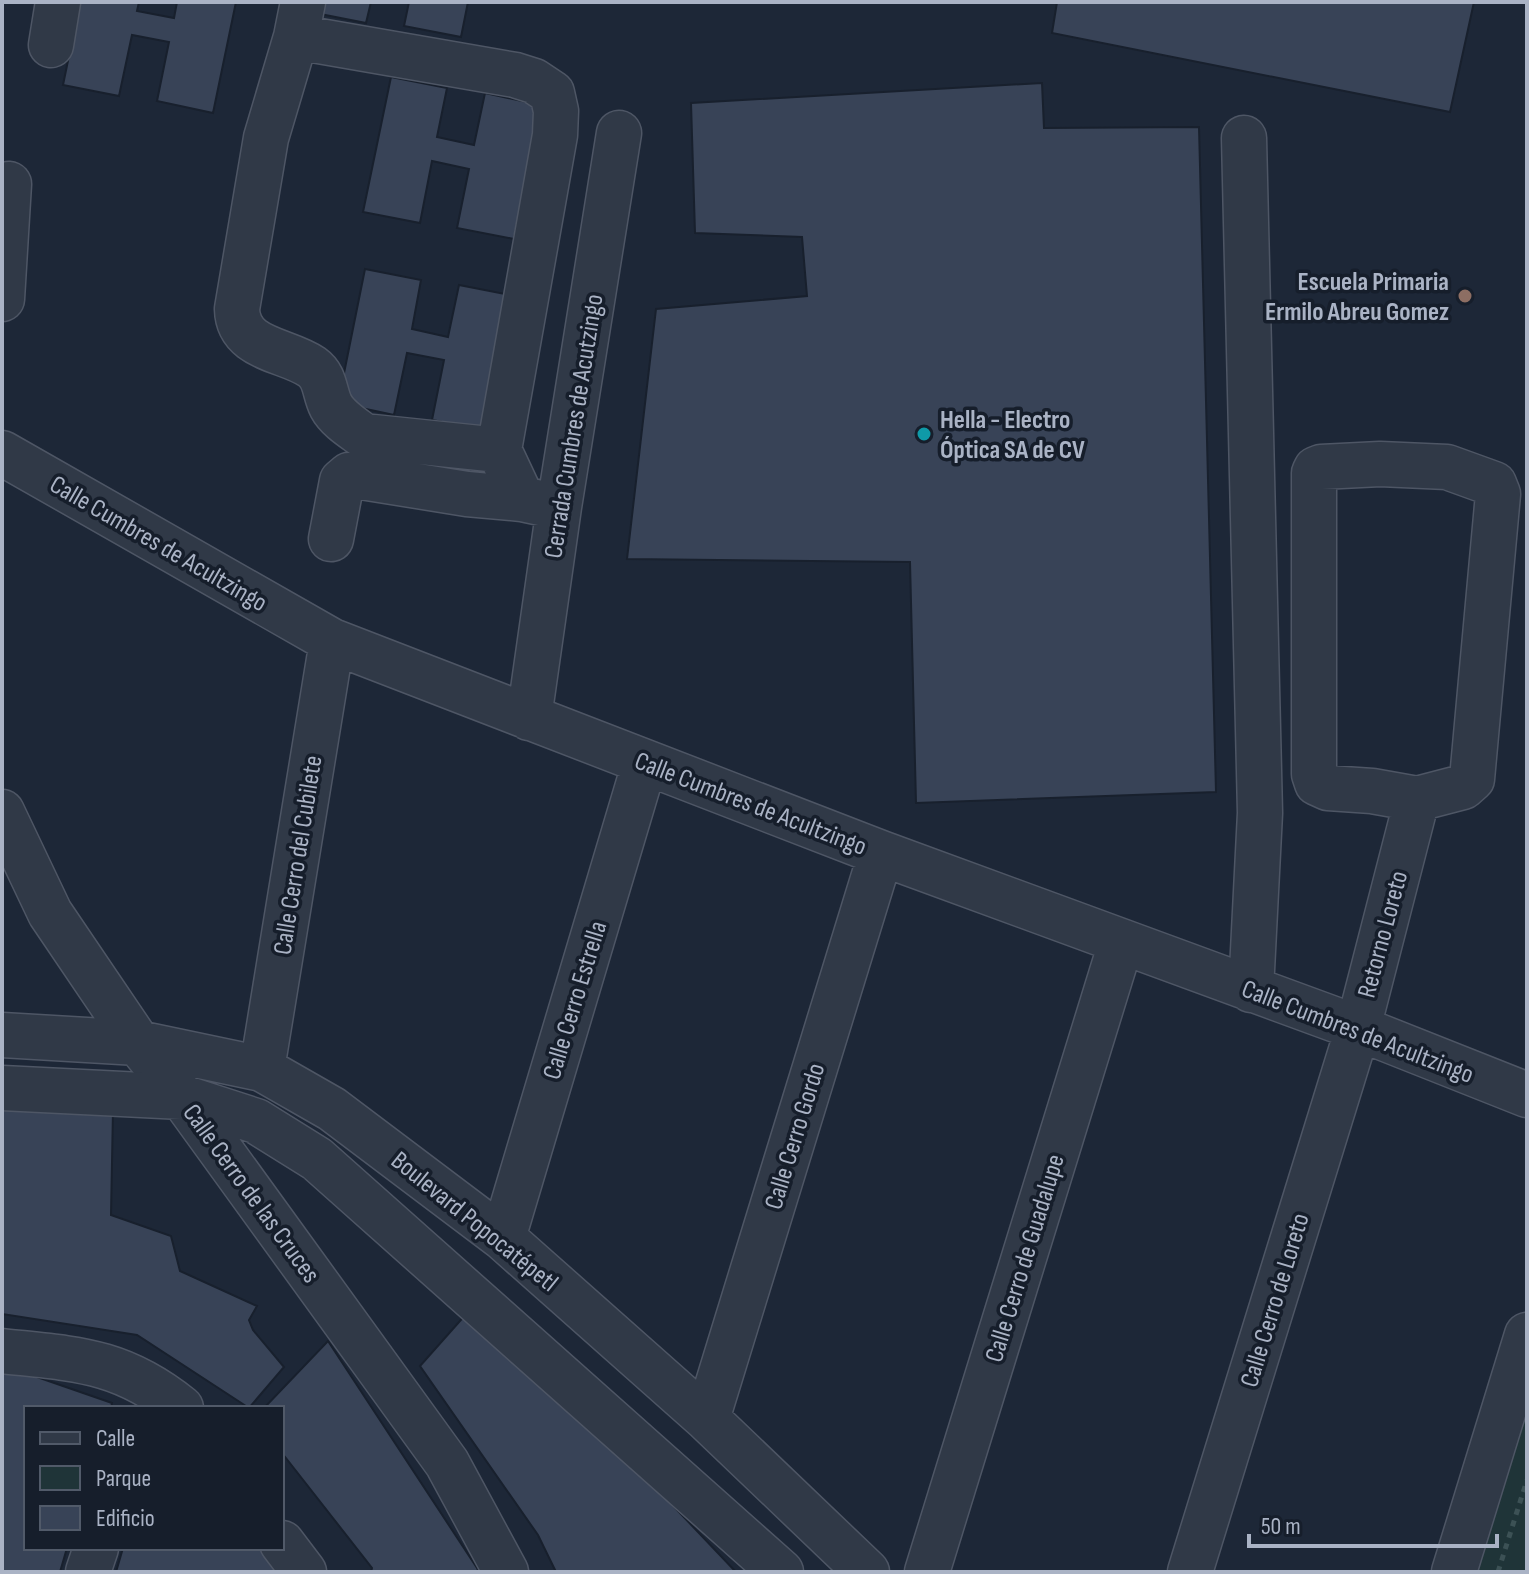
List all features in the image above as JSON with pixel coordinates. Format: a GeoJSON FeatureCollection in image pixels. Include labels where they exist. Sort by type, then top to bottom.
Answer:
{"type":"FeatureCollection","features":[{"type":"Feature","properties":{"kind":"street"},"geometry":{"type":"LineString","coordinates":[[51,45],[58,2]]}},
{"type":"Feature","properties":{"kind":"street"},"geometry":{"type":"LineString","coordinates":[[499,450],[555,135],[556,111],[552,93],[534,81],[515,75],[300,19],[266,138],[237,309],[241,329],[258,344],[311,367],[322,377],[332,407],[364,436],[499,450],[540,503]]}},
{"type":"Feature","properties":{"kind":"street","name":"Cerrada Cumbres de Acutzingo"},"geometry":{"type":"LineString","coordinates":[[529,718],[540,503],[619,133]]}},
{"type":"Feature","properties":{"kind":"street"},"geometry":{"type":"LineString","coordinates":[[1244,138],[1260,813],[1251,990]]}},
{"type":"Feature","properties":{"kind":"street"},"geometry":{"type":"LineString","coordinates":[[2,299],[9,184]]}},
{"type":"Feature","properties":{"kind":"street","name":"Calle Cumbres de Acultzingo"},"geometry":{"type":"LineString","coordinates":[[2,453],[332,641],[881,853],[1358,1028],[1527,1095]]}},
{"type":"Feature","properties":{"kind":"street"},"geometry":{"type":"LineString","coordinates":[[1380,464],[1447,467],[1494,484],[1498,494],[1472,779],[1412,819],[1372,791],[1328,788],[1317,783],[1314,774],[1314,473],[1321,467],[1380,464]]}},
{"type":"Feature","properties":{"kind":"street"},"geometry":{"type":"LineString","coordinates":[[331,539],[342,481],[349,475],[540,503]]}},
{"type":"Feature","properties":{"kind":"street","name":"Calle Cerro del Cubilete"},"geometry":{"type":"LineString","coordinates":[[262,1069],[332,641]]}},
{"type":"Feature","properties":{"kind":"street","name":"Calle Cerro Estrella"},"geometry":{"type":"LineString","coordinates":[[503,1238],[645,762]]}},
{"type":"Feature","properties":{"kind":"street","name":"Calle Cerro de las Cruces"},"geometry":{"type":"LineString","coordinates":[[2,812],[50,913],[138,1043],[182,1097],[447,1463],[506,1572]]}},
{"type":"Feature","properties":{"kind":"street","name":"Retorno Loreto"},"geometry":{"type":"LineString","coordinates":[[1358,1028],[1412,819]]}},
{"type":"Feature","properties":{"kind":"street","name":"Calle Cerro Gordo"},"geometry":{"type":"LineString","coordinates":[[707,1419],[881,853]]}},
{"type":"Feature","properties":{"kind":"street","name":"Calle Cerro de Guadalupe"},"geometry":{"type":"LineString","coordinates":[[927,1572],[1121,943]]}},
{"type":"Feature","properties":{"kind":"street","name":"Calle Cerro de Loreto"},"geometry":{"type":"LineString","coordinates":[[1190,1572],[1358,1028]]}},
{"type":"Feature","properties":{"kind":"street","name":"Boulevard Popocatépetl"},"geometry":{"type":"LineString","coordinates":[[2,1035],[138,1043],[262,1069],[332,1109],[503,1238],[707,1419],[867,1572]]}},
{"type":"Feature","properties":{"kind":"street","name":"Boulevard Popocatépetl"},"geometry":{"type":"LineString","coordinates":[[2,1088],[182,1097],[256,1121],[317,1159],[781,1572]]}},
{"type":"Feature","properties":{"kind":"street"},"geometry":{"type":"LineString","coordinates":[[1454,1572],[1527,1335]]}},
{"type":"Feature","properties":{"kind":"street"},"geometry":{"type":"LineString","coordinates":[[2,1351],[87,1360],[118,1370],[156,1400]]}},
{"type":"Feature","properties":{"kind":"street"},"geometry":{"type":"LineString","coordinates":[[284,1546],[304,1572]]}},
{"type":"Feature","properties":{"kind":"street"},"geometry":{"type":"LineString","coordinates":[[88,1572],[95,1550]]}},
{"type":"Feature","properties":{"kind":"path"},"geometry":{"type":"LineString","coordinates":[[1498,1572],[1527,1480]]}},
{"type":"Feature","properties":{"kind":"green space"},"geometry":{"type":"Polygon","coordinates":[[[1527,1334],[1527,1572],[1454,1572],[1527,1334]]]}},
{"type":"Feature","properties":{"kind":"building"},"geometry":{"type":"Polygon","coordinates":[[[80,2],[139,2],[137,11],[174,18],[177,2],[236,2],[213,113],[157,101],[169,42],[132,35],[119,96],[63,85],[80,2]]]}},
{"type":"Feature","properties":{"kind":"building"},"geometry":{"type":"Polygon","coordinates":[[[312,2],[371,2],[366,23],[310,12],[312,2]]]}},
{"type":"Feature","properties":{"kind":"building"},"geometry":{"type":"Polygon","coordinates":[[[409,2],[468,2],[461,37],[404,26],[409,2]]]}},
{"type":"Feature","properties":{"kind":"building"},"geometry":{"type":"Polygon","coordinates":[[[1057,2],[1474,2],[1450,112],[1052,33],[1057,2]]]}},
{"type":"Feature","properties":{"kind":"building"},"geometry":{"type":"Polygon","coordinates":[[[391,77],[447,88],[437,137],[474,145],[485,93],[541,105],[514,239],[457,228],[469,169],[432,161],[420,223],[363,212],[391,77]]]}},
{"type":"Feature","properties":{"kind":"building","name":"Hella - Electro Óptica SA de CV"},"geometry":{"type":"Polygon","coordinates":[[[1042,83],[1044,128],[1199,127],[1216,792],[916,803],[910,562],[627,559],[656,309],[807,296],[802,237],[695,233],[691,103],[1042,83]]]}},
{"type":"Feature","properties":{"kind":"building"},"geometry":{"type":"Polygon","coordinates":[[[365,269],[421,280],[412,329],[448,337],[459,285],[515,296],[488,431],[432,420],[444,360],[407,353],[394,415],[338,403],[365,269]]]}},
{"type":"Feature","properties":{"kind":"building"},"geometry":{"type":"Polygon","coordinates":[[[2,1104],[113,1110],[111,1215],[171,1236],[180,1271],[257,1306],[249,1320],[253,1330],[284,1367],[251,1406],[246,1406],[137,1335],[2,1314],[2,1104]]]}},
{"type":"Feature","properties":{"kind":"building"},"geometry":{"type":"Polygon","coordinates":[[[467,1313],[621,1451],[736,1572],[556,1572],[538,1535],[420,1366],[467,1313]]]}},
{"type":"Feature","properties":{"kind":"building"},"geometry":{"type":"Polygon","coordinates":[[[328,1341],[479,1572],[371,1572],[372,1568],[284,1456],[284,1406],[266,1406],[328,1341]]]}},
{"type":"Feature","properties":{"kind":"building"},"geometry":{"type":"Polygon","coordinates":[[[2,1367],[112,1403],[111,1406],[24,1406],[24,1550],[66,1550],[60,1572],[2,1572],[2,1367]]]}},
{"type":"Feature","properties":{"kind":"building"},"geometry":{"type":"Polygon","coordinates":[[[122,1550],[268,1550],[282,1572],[116,1572],[122,1550]]]}},
{"type":"Feature","properties":{"kind":"place","name":"Escuela Primaria Ermilo Abreu Gomez"},"geometry":{"type":"Point","coordinates":[1465,296]}},
{"type":"Feature","properties":{"kind":"place","name":"Hella - Electro Óptica SA de CV"},"geometry":{"type":"Point","coordinates":[924,434]}}]}
